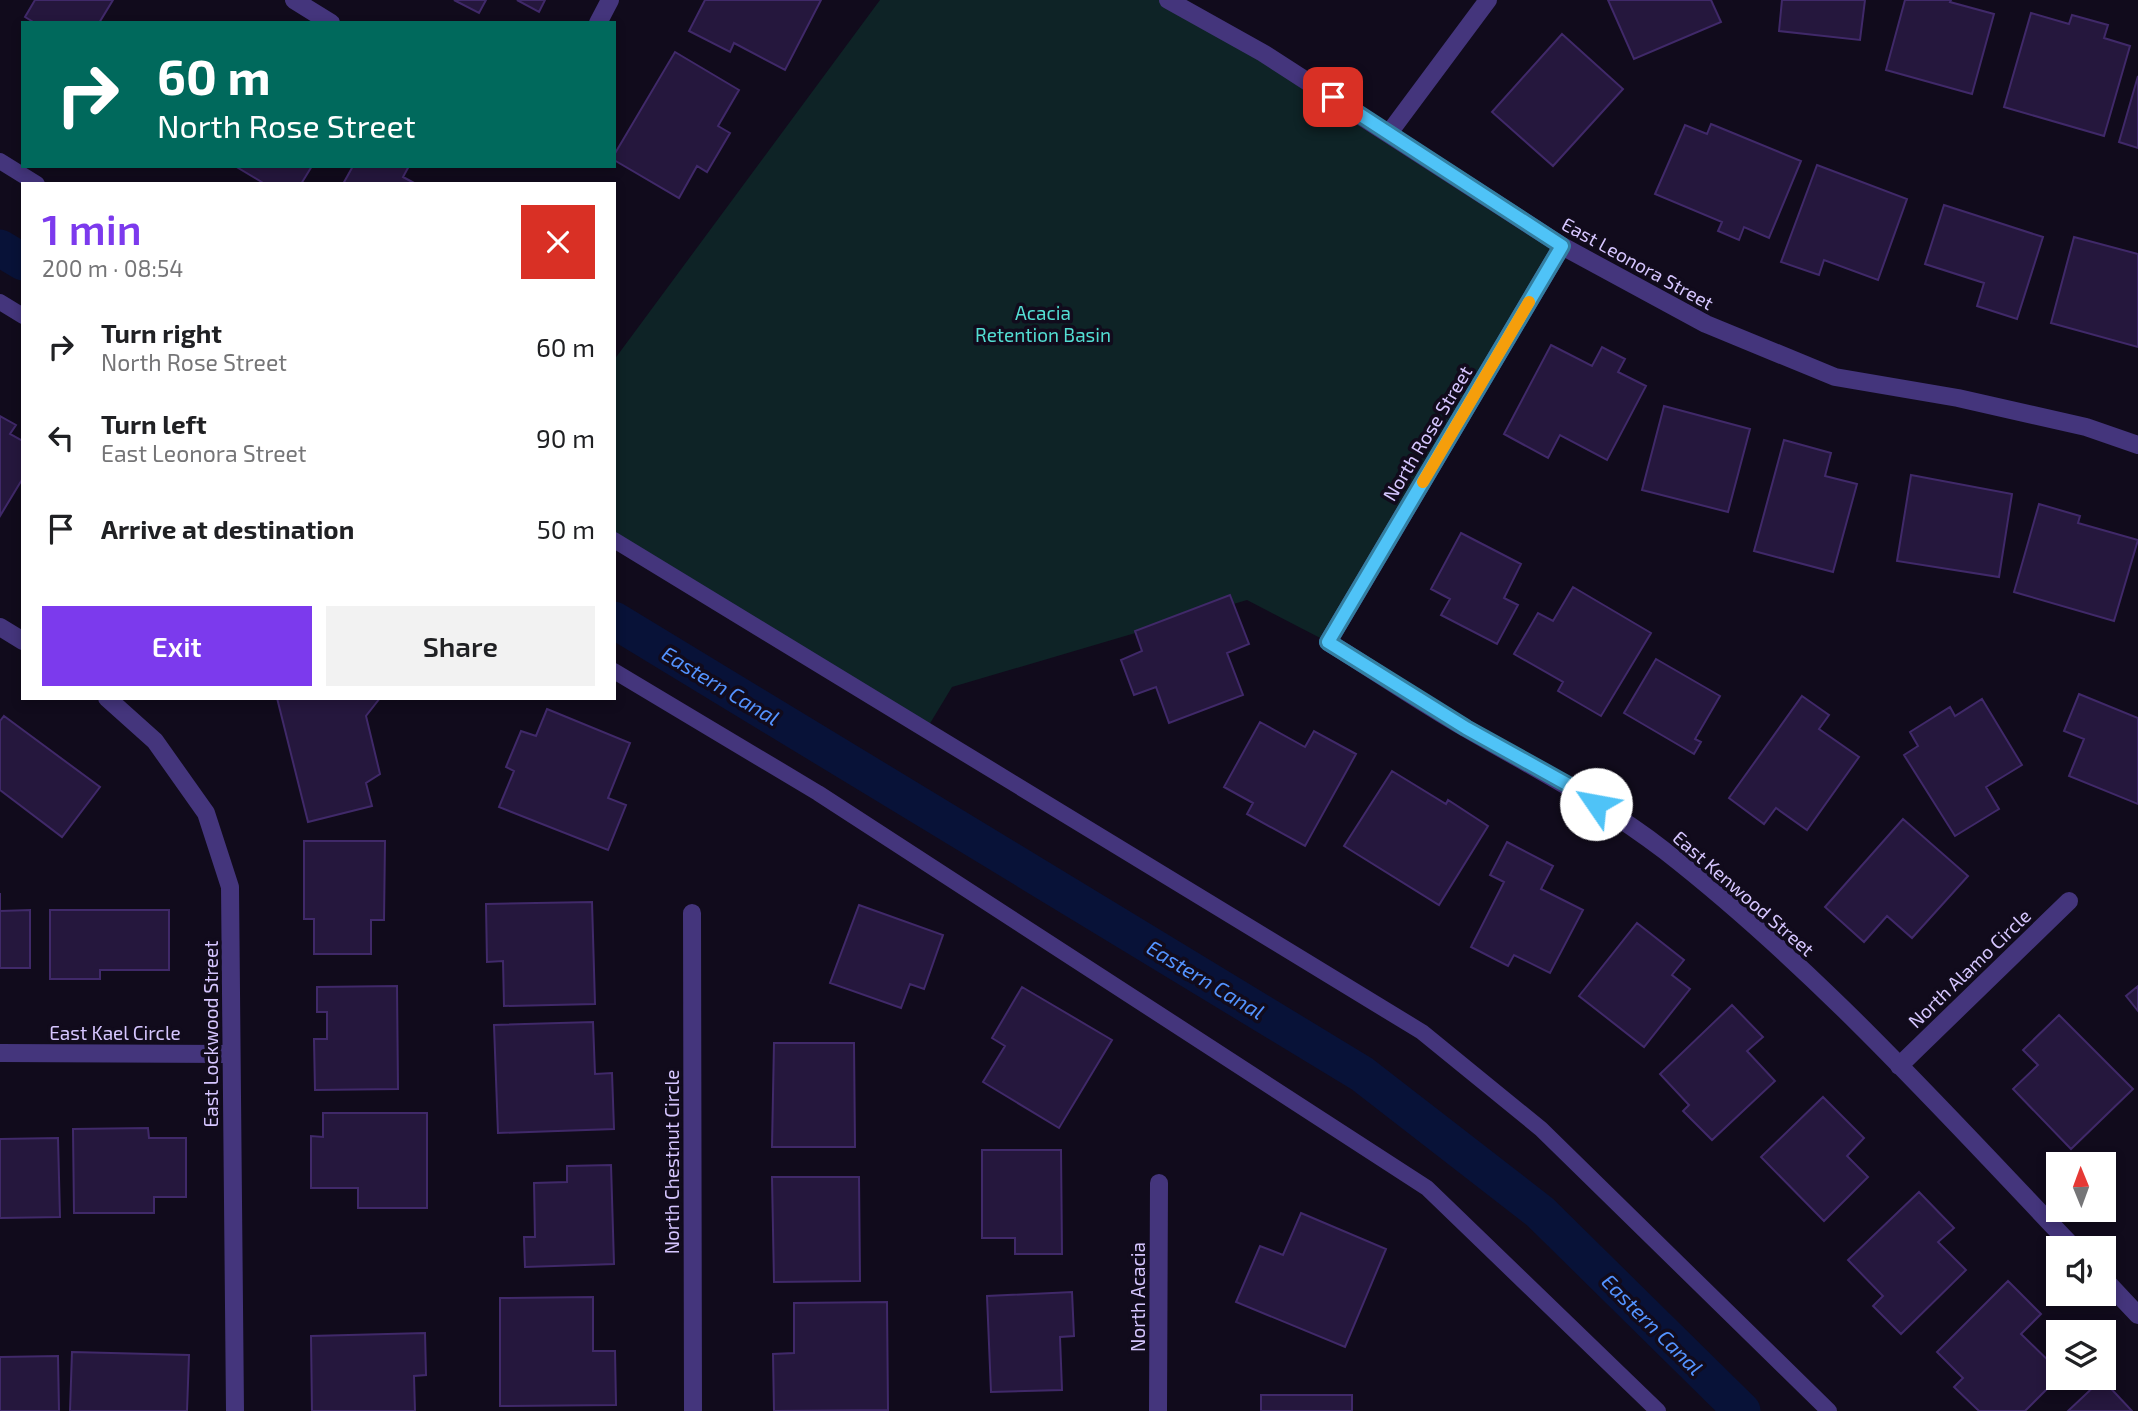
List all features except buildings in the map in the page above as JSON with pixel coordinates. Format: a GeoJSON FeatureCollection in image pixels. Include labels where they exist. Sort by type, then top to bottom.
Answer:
{"type":"FeatureCollection","features":[{"type":"Feature","properties":{"kind":"street"},"geometry":{"type":"LineString","coordinates":[[294,0],[328,21]]}},
{"type":"Feature","properties":{"kind":"street"},"geometry":{"type":"LineString","coordinates":[[599,21],[610,0]]}},
{"type":"Feature","properties":{"kind":"street","name":"East Leonora Street"},"geometry":{"type":"LineString","coordinates":[[1168,0],[1263,52],[1562,246],[1706,324],[1835,377],[1958,398],[2086,427],[2138,444]]}},
{"type":"Feature","properties":{"kind":"street"},"geometry":{"type":"LineString","coordinates":[[1389,133],[1488,0]]}},
{"type":"Feature","properties":{"kind":"street","name":"North Rose Street"},"geometry":{"type":"LineString","coordinates":[[1328,642],[1562,246]]}},
{"type":"Feature","properties":{"kind":"street"},"geometry":{"type":"LineString","coordinates":[[0,627],[21,640]]}},
{"type":"Feature","properties":{"kind":"street","name":"East Kenwood Street"},"geometry":{"type":"LineString","coordinates":[[1328,642],[1466,728],[1574,788],[1663,849],[1758,928],[1899,1066],[2062,1236]]}},
{"type":"Feature","properties":{"kind":"street","name":"East Lockwood Street"},"geometry":{"type":"LineString","coordinates":[[109,700],[155,741],[206,813],[230,887],[235,1411]]}},
{"type":"Feature","properties":{"kind":"street","name":"North Alamo Circle"},"geometry":{"type":"LineString","coordinates":[[1899,1066],[2068,901]]}},
{"type":"Feature","properties":{"kind":"street","name":"North Chestnut Circle"},"geometry":{"type":"LineString","coordinates":[[692,913],[693,1411]]}},
{"type":"Feature","properties":{"kind":"street","name":"East Kael Circle"},"geometry":{"type":"LineString","coordinates":[[0,1053],[230,1054]]}},
{"type":"Feature","properties":{"kind":"street","name":"North Acacia"},"geometry":{"type":"LineString","coordinates":[[1158,1183],[1158,1411]]}},
{"type":"Feature","properties":{"kind":"street"},"geometry":{"type":"LineString","coordinates":[[2116,1292],[2138,1315]]}},
{"type":"Feature","properties":{"kind":"lane"},"geometry":{"type":"LineString","coordinates":[[0,160],[34,182]]}},
{"type":"Feature","properties":{"kind":"lane"},"geometry":{"type":"LineString","coordinates":[[0,302],[21,315]]}},
{"type":"Feature","properties":{"kind":"lane"},"geometry":{"type":"LineString","coordinates":[[616,541],[1422,1032],[1541,1129],[1829,1411]]}},
{"type":"Feature","properties":{"kind":"lane"},"geometry":{"type":"LineString","coordinates":[[616,672],[818,793],[1427,1188],[1658,1411]]}},
{"type":"Feature","properties":{"kind":"green space","name":"Acacia Retention Basin"},"geometry":{"type":"Polygon","coordinates":[[[880,0],[1168,0],[1562,246],[1328,642],[1247,600],[952,687],[926,730],[616,541],[616,357],[880,0]]]}},
{"type":"Feature","properties":{"kind":"waterway","name":"Eastern Canal"},"geometry":{"type":"LineString","coordinates":[[0,248],[21,261]]}},
{"type":"Feature","properties":{"kind":"waterway","name":"Eastern Canal"},"geometry":{"type":"LineString","coordinates":[[616,621],[1362,1074],[1540,1212],[1742,1411]]}},
{"type":"Feature","properties":{"kind":"slow traffic"},"geometry":{"type":"LineString","coordinates":[[1423,482],[1529,302]]}},
{"type":"Feature","properties":{"kind":"route"},"geometry":{"type":"LineString","coordinates":[[1333,97],[1562,246],[1328,642],[1466,728],[1574,788],[1596,804]]}}]}
